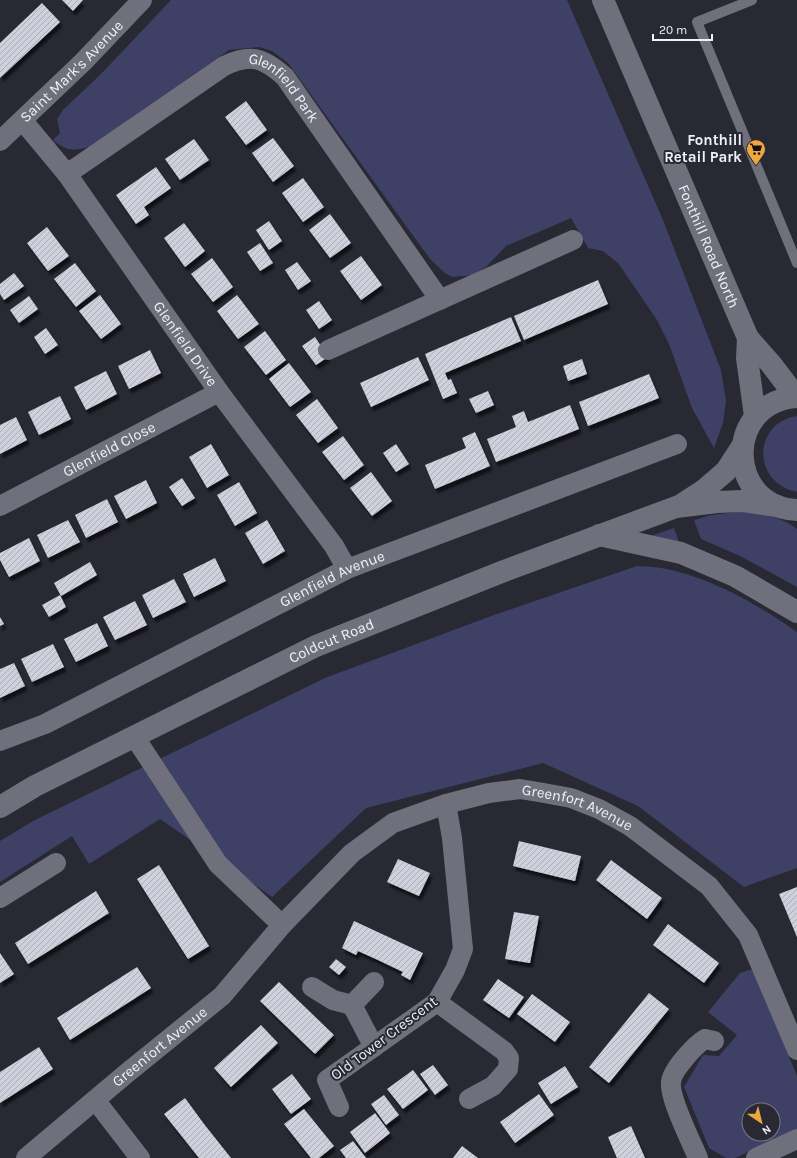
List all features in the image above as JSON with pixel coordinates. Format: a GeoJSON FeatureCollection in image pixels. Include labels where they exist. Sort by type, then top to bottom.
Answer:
{"type":"FeatureCollection","features":[{"type":"Feature","properties":{"kind":"main road","name":"Fonthill Road North"},"geometry":{"type":"LineString","coordinates":[[603,0],[748,338],[771,364],[796,397],[764,407],[755,416],[748,428],[743,445],[743,464],[748,480],[759,494],[787,508]]}},
{"type":"Feature","properties":{"kind":"main road","name":"Fonthill Road North"},"geometry":{"type":"LineString","coordinates":[[748,338],[747,358],[755,416]]}},
{"type":"Feature","properties":{"kind":"main road"},"geometry":{"type":"LineString","coordinates":[[676,507],[704,490],[726,471],[743,445]]}},
{"type":"Feature","properties":{"kind":"main road"},"geometry":{"type":"LineString","coordinates":[[676,507],[717,502],[743,501],[787,508]]}},
{"type":"Feature","properties":{"kind":"main road","name":"Coldcut Road"},"geometry":{"type":"LineString","coordinates":[[0,807],[36,786],[134,736],[316,646],[504,571],[676,507]]}},
{"type":"Feature","properties":{"kind":"main road"},"geometry":{"type":"LineString","coordinates":[[599,535],[682,553],[735,576],[797,612]]}},
{"type":"Feature","properties":{"kind":"street","name":"Saint Mark's Avenue"},"geometry":{"type":"LineString","coordinates":[[0,141],[23,121],[83,62],[142,0]]}},
{"type":"Feature","properties":{"kind":"street","name":"Glenfield Park"},"geometry":{"type":"LineString","coordinates":[[67,174],[224,66],[244,58],[257,59],[264,62],[284,77],[440,300]]}},
{"type":"Feature","properties":{"kind":"street","name":"Glenfield Drive"},"geometry":{"type":"LineString","coordinates":[[23,121],[67,174],[219,392],[334,546],[346,568]]}},
{"type":"Feature","properties":{"kind":"street"},"geometry":{"type":"LineString","coordinates":[[328,350],[573,240]]}},
{"type":"Feature","properties":{"kind":"street","name":"Glenfield Close"},"geometry":{"type":"LineString","coordinates":[[0,506],[74,469],[219,392]]}},
{"type":"Feature","properties":{"kind":"street","name":"Glenfield Avenue"},"geometry":{"type":"LineString","coordinates":[[0,741],[45,724],[346,568],[676,444]]}},
{"type":"Feature","properties":{"kind":"street"},"geometry":{"type":"LineString","coordinates":[[134,736],[218,864],[282,925]]}},
{"type":"Feature","properties":{"kind":"street","name":"Greenfort Avenue"},"geometry":{"type":"LineString","coordinates":[[26,1158],[222,996],[282,925],[352,853],[393,823],[473,796],[520,790],[571,798],[599,809],[630,826],[709,886],[748,935],[797,1050]]}},
{"type":"Feature","properties":{"kind":"street","name":"Old Tower Crescent"},"geometry":{"type":"LineString","coordinates":[[339,1107],[327,1080],[437,1002],[453,973],[463,949],[452,838],[446,804]]}},
{"type":"Feature","properties":{"kind":"street"},"geometry":{"type":"LineString","coordinates":[[0,898],[56,863]]}},
{"type":"Feature","properties":{"kind":"street"},"geometry":{"type":"LineString","coordinates":[[352,1005],[374,982]]}},
{"type":"Feature","properties":{"kind":"street"},"geometry":{"type":"LineString","coordinates":[[312,986],[333,1000],[352,1005],[374,1047]]}},
{"type":"Feature","properties":{"kind":"street"},"geometry":{"type":"LineString","coordinates":[[437,1002],[504,1051],[509,1058],[508,1069],[493,1086],[469,1099]]}},
{"type":"Feature","properties":{"kind":"street"},"geometry":{"type":"LineString","coordinates":[[698,1158],[675,1102],[671,1082],[677,1070],[695,1045],[705,1039],[714,1041]]}},
{"type":"Feature","properties":{"kind":"street"},"geometry":{"type":"LineString","coordinates":[[96,1101],[140,1158]]}},
{"type":"Feature","properties":{"kind":"street"},"geometry":{"type":"LineString","coordinates":[[756,1158],[797,1139]]}},
{"type":"Feature","properties":{"kind":"lane"},"geometry":{"type":"LineString","coordinates":[[752,0],[697,22],[797,263]]}},
{"type":"Feature","properties":{"kind":"shaded area"},"geometry":{"type":"Polygon","coordinates":[[[171,0],[567,0],[663,220],[721,370],[726,401],[723,423],[714,448],[692,408],[669,344],[657,320],[618,263],[603,251],[588,248],[571,218],[506,246],[487,266],[473,275],[453,277],[445,273],[430,259],[288,63],[272,51],[259,47],[229,50],[89,147],[70,149],[53,140],[60,133],[57,119],[63,110],[102,73],[171,0]]]}},
{"type":"Feature","properties":{"kind":"shaded area"},"geometry":{"type":"Polygon","coordinates":[[[797,416],[797,492],[782,486],[772,477],[765,466],[763,453],[765,441],[772,430],[782,421],[797,416]]]}},
{"type":"Feature","properties":{"kind":"shaded area"},"geometry":{"type":"Polygon","coordinates":[[[737,512],[753,513],[776,518],[797,529],[797,587],[740,556],[701,539],[694,520],[711,515],[737,512]]]}},
{"type":"Feature","properties":{"kind":"shaded area"},"geometry":{"type":"Polygon","coordinates":[[[674,528],[679,542],[651,536],[674,528]]]}},
{"type":"Feature","properties":{"kind":"shaded area"},"geometry":{"type":"Polygon","coordinates":[[[637,566],[679,572],[721,587],[742,597],[797,632],[797,868],[744,887],[638,806],[543,763],[366,808],[272,897],[160,819],[89,864],[72,836],[0,882],[0,841],[33,821],[325,678],[494,615],[637,566]]]}},
{"type":"Feature","properties":{"kind":"shaded area"},"geometry":{"type":"Polygon","coordinates":[[[753,969],[797,1076],[797,1130],[781,1137],[781,1102],[741,1102],[741,1142],[770,1142],[735,1158],[726,1158],[709,1148],[684,1087],[703,1055],[719,1056],[737,1035],[708,1012],[740,973],[753,969]]]}},
{"type":"Feature","properties":{"kind":"building"},"geometry":{"type":"Polygon","coordinates":[[[62,0],[83,0],[73,11],[62,0]]]}},
{"type":"Feature","properties":{"kind":"building"},"geometry":{"type":"Polygon","coordinates":[[[42,3],[60,22],[0,78],[0,43],[42,3]]]}},
{"type":"Feature","properties":{"kind":"building"},"geometry":{"type":"Polygon","coordinates":[[[246,101],[267,130],[246,145],[225,117],[246,101]]]}},
{"type":"Feature","properties":{"kind":"building"},"geometry":{"type":"Polygon","coordinates":[[[273,138],[294,166],[273,182],[252,153],[273,138]]]}},
{"type":"Feature","properties":{"kind":"building"},"geometry":{"type":"Polygon","coordinates":[[[194,139],[209,160],[180,180],[165,159],[194,139]]]}},
{"type":"Feature","properties":{"kind":"building"},"geometry":{"type":"Polygon","coordinates":[[[156,167],[171,188],[144,207],[149,215],[136,224],[116,195],[156,167]]]}},
{"type":"Feature","properties":{"kind":"building"},"geometry":{"type":"Polygon","coordinates":[[[303,178],[324,207],[303,222],[282,193],[303,178]]]}},
{"type":"Feature","properties":{"kind":"building"},"geometry":{"type":"Polygon","coordinates":[[[330,214],[351,243],[330,258],[309,230],[330,214]]]}},
{"type":"Feature","properties":{"kind":"building"},"geometry":{"type":"Polygon","coordinates":[[[269,221],[282,241],[269,250],[256,230],[269,221]]]}},
{"type":"Feature","properties":{"kind":"building"},"geometry":{"type":"Polygon","coordinates":[[[184,223],[205,251],[185,267],[164,238],[184,223]]]}},
{"type":"Feature","properties":{"kind":"building"},"geometry":{"type":"Polygon","coordinates":[[[47,227],[69,256],[48,271],[27,243],[47,227]]]}},
{"type":"Feature","properties":{"kind":"building"},"geometry":{"type":"Polygon","coordinates":[[[260,243],[273,263],[260,271],[247,252],[260,243]]]}},
{"type":"Feature","properties":{"kind":"building"},"geometry":{"type":"Polygon","coordinates":[[[361,256],[382,285],[361,300],[340,271],[361,256]]]}},
{"type":"Feature","properties":{"kind":"building"},"geometry":{"type":"Polygon","coordinates":[[[212,258],[233,287],[213,302],[191,274],[212,258]]]}},
{"type":"Feature","properties":{"kind":"building"},"geometry":{"type":"Polygon","coordinates":[[[297,262],[311,281],[298,290],[285,270],[297,262]]]}},
{"type":"Feature","properties":{"kind":"building"},"geometry":{"type":"Polygon","coordinates":[[[75,263],[96,291],[76,307],[54,279],[75,263]]]}},
{"type":"Feature","properties":{"kind":"building"},"geometry":{"type":"Polygon","coordinates":[[[14,273],[24,286],[4,300],[0,294],[0,284],[14,273]]]}},
{"type":"Feature","properties":{"kind":"building"},"geometry":{"type":"Polygon","coordinates":[[[598,280],[608,304],[524,340],[514,316],[598,280]]]}},
{"type":"Feature","properties":{"kind":"building"},"geometry":{"type":"Polygon","coordinates":[[[100,295],[121,324],[101,339],[79,311],[100,295]]]}},
{"type":"Feature","properties":{"kind":"building"},"geometry":{"type":"Polygon","coordinates":[[[237,295],[259,324],[238,339],[217,311],[237,295]]]}},
{"type":"Feature","properties":{"kind":"building"},"geometry":{"type":"Polygon","coordinates":[[[29,296],[38,309],[19,323],[10,310],[29,296]]]}},
{"type":"Feature","properties":{"kind":"building"},"geometry":{"type":"Polygon","coordinates":[[[319,301],[332,320],[319,329],[306,310],[319,301]]]}},
{"type":"Feature","properties":{"kind":"building"},"geometry":{"type":"Polygon","coordinates":[[[511,317],[521,341],[445,373],[448,380],[451,379],[457,393],[443,399],[425,354],[511,317]]]}},
{"type":"Feature","properties":{"kind":"building"},"geometry":{"type":"Polygon","coordinates":[[[46,328],[58,345],[45,354],[34,337],[46,328]]]}},
{"type":"Feature","properties":{"kind":"building"},"geometry":{"type":"Polygon","coordinates":[[[265,331],[286,360],[266,375],[244,347],[265,331]]]}},
{"type":"Feature","properties":{"kind":"building"},"geometry":{"type":"Polygon","coordinates":[[[315,337],[328,357],[316,365],[302,346],[315,337]]]}},
{"type":"Feature","properties":{"kind":"building"},"geometry":{"type":"Polygon","coordinates":[[[150,350],[161,373],[129,389],[118,366],[150,350]]]}},
{"type":"Feature","properties":{"kind":"building"},"geometry":{"type":"Polygon","coordinates":[[[418,357],[429,380],[371,407],[360,383],[418,357]]]}},
{"type":"Feature","properties":{"kind":"building"},"geometry":{"type":"Polygon","coordinates":[[[582,359],[587,374],[568,381],[563,366],[582,359]]]}},
{"type":"Feature","properties":{"kind":"building"},"geometry":{"type":"Polygon","coordinates":[[[289,363],[311,392],[290,407],[269,379],[289,363]]]}},
{"type":"Feature","properties":{"kind":"building"},"geometry":{"type":"Polygon","coordinates":[[[106,371],[117,394],[86,410],[74,387],[106,371]]]}},
{"type":"Feature","properties":{"kind":"building"},"geometry":{"type":"Polygon","coordinates":[[[649,374],[659,398],[588,426],[579,402],[649,374]]]}},
{"type":"Feature","properties":{"kind":"building"},"geometry":{"type":"Polygon","coordinates":[[[488,391],[494,405],[476,413],[469,399],[488,391]]]}},
{"type":"Feature","properties":{"kind":"building"},"geometry":{"type":"Polygon","coordinates":[[[60,396],[71,419],[39,435],[28,412],[60,396]]]}},
{"type":"Feature","properties":{"kind":"building"},"geometry":{"type":"Polygon","coordinates":[[[317,399],[338,428],[318,443],[296,415],[317,399]]]}},
{"type":"Feature","properties":{"kind":"building"},"geometry":{"type":"Polygon","coordinates":[[[570,405],[579,429],[496,462],[487,439],[516,427],[512,416],[524,411],[528,422],[570,405]]]}},
{"type":"Feature","properties":{"kind":"building"},"geometry":{"type":"Polygon","coordinates":[[[16,417],[27,440],[0,454],[0,425],[16,417]]]}},
{"type":"Feature","properties":{"kind":"building"},"geometry":{"type":"Polygon","coordinates":[[[475,432],[490,466],[435,489],[425,465],[466,448],[462,438],[475,432]]]}},
{"type":"Feature","properties":{"kind":"building"},"geometry":{"type":"Polygon","coordinates":[[[343,436],[364,465],[344,480],[322,452],[343,436]]]}},
{"type":"Feature","properties":{"kind":"building"},"geometry":{"type":"Polygon","coordinates":[[[211,444],[229,475],[207,488],[189,457],[211,444]]]}},
{"type":"Feature","properties":{"kind":"building"},"geometry":{"type":"Polygon","coordinates":[[[396,444],[409,464],[396,472],[383,453],[396,444]]]}},
{"type":"Feature","properties":{"kind":"building"},"geometry":{"type":"Polygon","coordinates":[[[371,472],[392,501],[372,516],[350,488],[371,472]]]}},
{"type":"Feature","properties":{"kind":"building"},"geometry":{"type":"Polygon","coordinates":[[[182,478],[195,498],[182,506],[169,487],[182,478]]]}},
{"type":"Feature","properties":{"kind":"building"},"geometry":{"type":"Polygon","coordinates":[[[146,480],[157,503],[126,519],[114,496],[146,480]]]}},
{"type":"Feature","properties":{"kind":"building"},"geometry":{"type":"Polygon","coordinates":[[[239,482],[257,513],[235,526],[217,495],[239,482]]]}},
{"type":"Feature","properties":{"kind":"building"},"geometry":{"type":"Polygon","coordinates":[[[107,499],[118,522],[86,538],[75,515],[107,499]]]}},
{"type":"Feature","properties":{"kind":"building"},"geometry":{"type":"Polygon","coordinates":[[[68,520],[80,542],[48,558],[37,535],[68,520]]]}},
{"type":"Feature","properties":{"kind":"building"},"geometry":{"type":"Polygon","coordinates":[[[267,520],[285,551],[263,564],[245,533],[267,520]]]}},
{"type":"Feature","properties":{"kind":"building"},"geometry":{"type":"Polygon","coordinates":[[[29,538],[40,561],[9,577],[0,560],[0,553],[29,538]]]}},
{"type":"Feature","properties":{"kind":"building"},"geometry":{"type":"Polygon","coordinates":[[[215,558],[226,581],[194,597],[183,574],[215,558]]]}},
{"type":"Feature","properties":{"kind":"building"},"geometry":{"type":"Polygon","coordinates":[[[90,562],[97,575],[61,596],[54,583],[90,562]]]}},
{"type":"Feature","properties":{"kind":"building"},"geometry":{"type":"Polygon","coordinates":[[[174,579],[186,602],[153,618],[142,595],[174,579]]]}},
{"type":"Feature","properties":{"kind":"building"},"geometry":{"type":"Polygon","coordinates":[[[60,595],[66,607],[49,617],[42,605],[60,595]]]}},
{"type":"Feature","properties":{"kind":"building"},"geometry":{"type":"Polygon","coordinates":[[[135,601],[147,625],[115,640],[103,617],[135,601]]]}},
{"type":"Feature","properties":{"kind":"building"},"geometry":{"type":"Polygon","coordinates":[[[0,617],[4,624],[0,626],[0,617]]]}},
{"type":"Feature","properties":{"kind":"building"},"geometry":{"type":"Polygon","coordinates":[[[97,623],[108,646],[76,662],[64,639],[97,623]]]}},
{"type":"Feature","properties":{"kind":"building"},"geometry":{"type":"Polygon","coordinates":[[[53,644],[64,667],[32,682],[21,659],[53,644]]]}},
{"type":"Feature","properties":{"kind":"building"},"geometry":{"type":"Polygon","coordinates":[[[14,663],[25,686],[0,698],[0,669],[14,663]]]}},
{"type":"Feature","properties":{"kind":"building"},"geometry":{"type":"Polygon","coordinates":[[[519,841],[581,856],[575,881],[513,866],[519,841]]]}},
{"type":"Feature","properties":{"kind":"building"},"geometry":{"type":"Polygon","coordinates":[[[398,859],[430,873],[419,896],[387,882],[398,859]]]}},
{"type":"Feature","properties":{"kind":"building"},"geometry":{"type":"Polygon","coordinates":[[[611,860],[662,898],[647,919],[596,880],[611,860]]]}},
{"type":"Feature","properties":{"kind":"building"},"geometry":{"type":"Polygon","coordinates":[[[159,865],[209,946],[188,959],[137,879],[159,865]]]}},
{"type":"Feature","properties":{"kind":"building"},"geometry":{"type":"Polygon","coordinates":[[[797,887],[797,937],[779,894],[797,887]]]}},
{"type":"Feature","properties":{"kind":"building"},"geometry":{"type":"Polygon","coordinates":[[[96,891],[109,913],[28,964],[15,943],[96,891]]]}},
{"type":"Feature","properties":{"kind":"building"},"geometry":{"type":"Polygon","coordinates":[[[514,912],[539,916],[530,963],[505,959],[514,912]]]}},
{"type":"Feature","properties":{"kind":"building"},"geometry":{"type":"Polygon","coordinates":[[[354,921],[423,953],[410,980],[401,975],[403,972],[378,960],[358,951],[356,955],[342,948],[354,921]]]}},
{"type":"Feature","properties":{"kind":"building"},"geometry":{"type":"Polygon","coordinates":[[[668,924],[719,963],[704,983],[653,945],[668,924]]]}},
{"type":"Feature","properties":{"kind":"building"},"geometry":{"type":"Polygon","coordinates":[[[0,953],[14,974],[0,983],[0,953]]]}},
{"type":"Feature","properties":{"kind":"building"},"geometry":{"type":"Polygon","coordinates":[[[336,959],[346,967],[339,975],[329,967],[336,959]]]}},
{"type":"Feature","properties":{"kind":"building"},"geometry":{"type":"Polygon","coordinates":[[[137,967],[151,988],[70,1040],[57,1018],[137,967]]]}},
{"type":"Feature","properties":{"kind":"building"},"geometry":{"type":"Polygon","coordinates":[[[498,979],[524,997],[509,1018],[483,1000],[498,979]]]}},
{"type":"Feature","properties":{"kind":"building"},"geometry":{"type":"Polygon","coordinates":[[[279,982],[334,1035],[315,1054],[260,1001],[279,982]]]}},
{"type":"Feature","properties":{"kind":"building"},"geometry":{"type":"Polygon","coordinates":[[[649,993],[669,1009],[609,1083],[589,1067],[649,993]]]}},
{"type":"Feature","properties":{"kind":"building"},"geometry":{"type":"Polygon","coordinates":[[[532,994],[570,1022],[555,1042],[517,1014],[532,994]]]}},
{"type":"Feature","properties":{"kind":"building"},"geometry":{"type":"Polygon","coordinates":[[[261,1025],[278,1043],[231,1087],[214,1068],[261,1025]]]}},
{"type":"Feature","properties":{"kind":"building"},"geometry":{"type":"Polygon","coordinates":[[[39,1047],[53,1069],[0,1103],[0,1072],[39,1047]]]}},
{"type":"Feature","properties":{"kind":"building"},"geometry":{"type":"Polygon","coordinates":[[[433,1065],[448,1085],[435,1095],[420,1074],[433,1065]]]}},
{"type":"Feature","properties":{"kind":"building"},"geometry":{"type":"Polygon","coordinates":[[[565,1066],[578,1087],[551,1104],[538,1083],[565,1066]]]}},
{"type":"Feature","properties":{"kind":"building"},"geometry":{"type":"Polygon","coordinates":[[[413,1070],[428,1090],[403,1109],[387,1089],[413,1070]]]}},
{"type":"Feature","properties":{"kind":"building"},"geometry":{"type":"Polygon","coordinates":[[[292,1074],[311,1099],[291,1114],[272,1089],[292,1074]]]}},
{"type":"Feature","properties":{"kind":"building"},"geometry":{"type":"Polygon","coordinates":[[[539,1094],[554,1115],[515,1143],[500,1122],[539,1094]]]}},
{"type":"Feature","properties":{"kind":"building"},"geometry":{"type":"Polygon","coordinates":[[[384,1095],[399,1115],[386,1125],[371,1104],[384,1095]]]}},
{"type":"Feature","properties":{"kind":"building"},"geometry":{"type":"Polygon","coordinates":[[[185,1098],[231,1158],[199,1158],[164,1114],[185,1098]]]}},
{"type":"Feature","properties":{"kind":"building"},"geometry":{"type":"Polygon","coordinates":[[[304,1109],[334,1146],[319,1158],[311,1158],[284,1124],[304,1109]]]}},
{"type":"Feature","properties":{"kind":"building"},"geometry":{"type":"Polygon","coordinates":[[[375,1113],[390,1133],[365,1153],[350,1132],[375,1113]]]}},
{"type":"Feature","properties":{"kind":"building"},"geometry":{"type":"Polygon","coordinates":[[[631,1126],[645,1158],[617,1158],[608,1137],[631,1126]]]}},
{"type":"Feature","properties":{"kind":"building"},"geometry":{"type":"Polygon","coordinates":[[[353,1141],[366,1158],[346,1158],[340,1150],[353,1141]]]}},
{"type":"Feature","properties":{"kind":"building"},"geometry":{"type":"Polygon","coordinates":[[[462,1146],[478,1158],[453,1158],[462,1146]]]}},
{"type":"Feature","properties":{"kind":"place","name":"Fonthill Retail Park"},"geometry":{"type":"Point","coordinates":[756,166]}}]}
